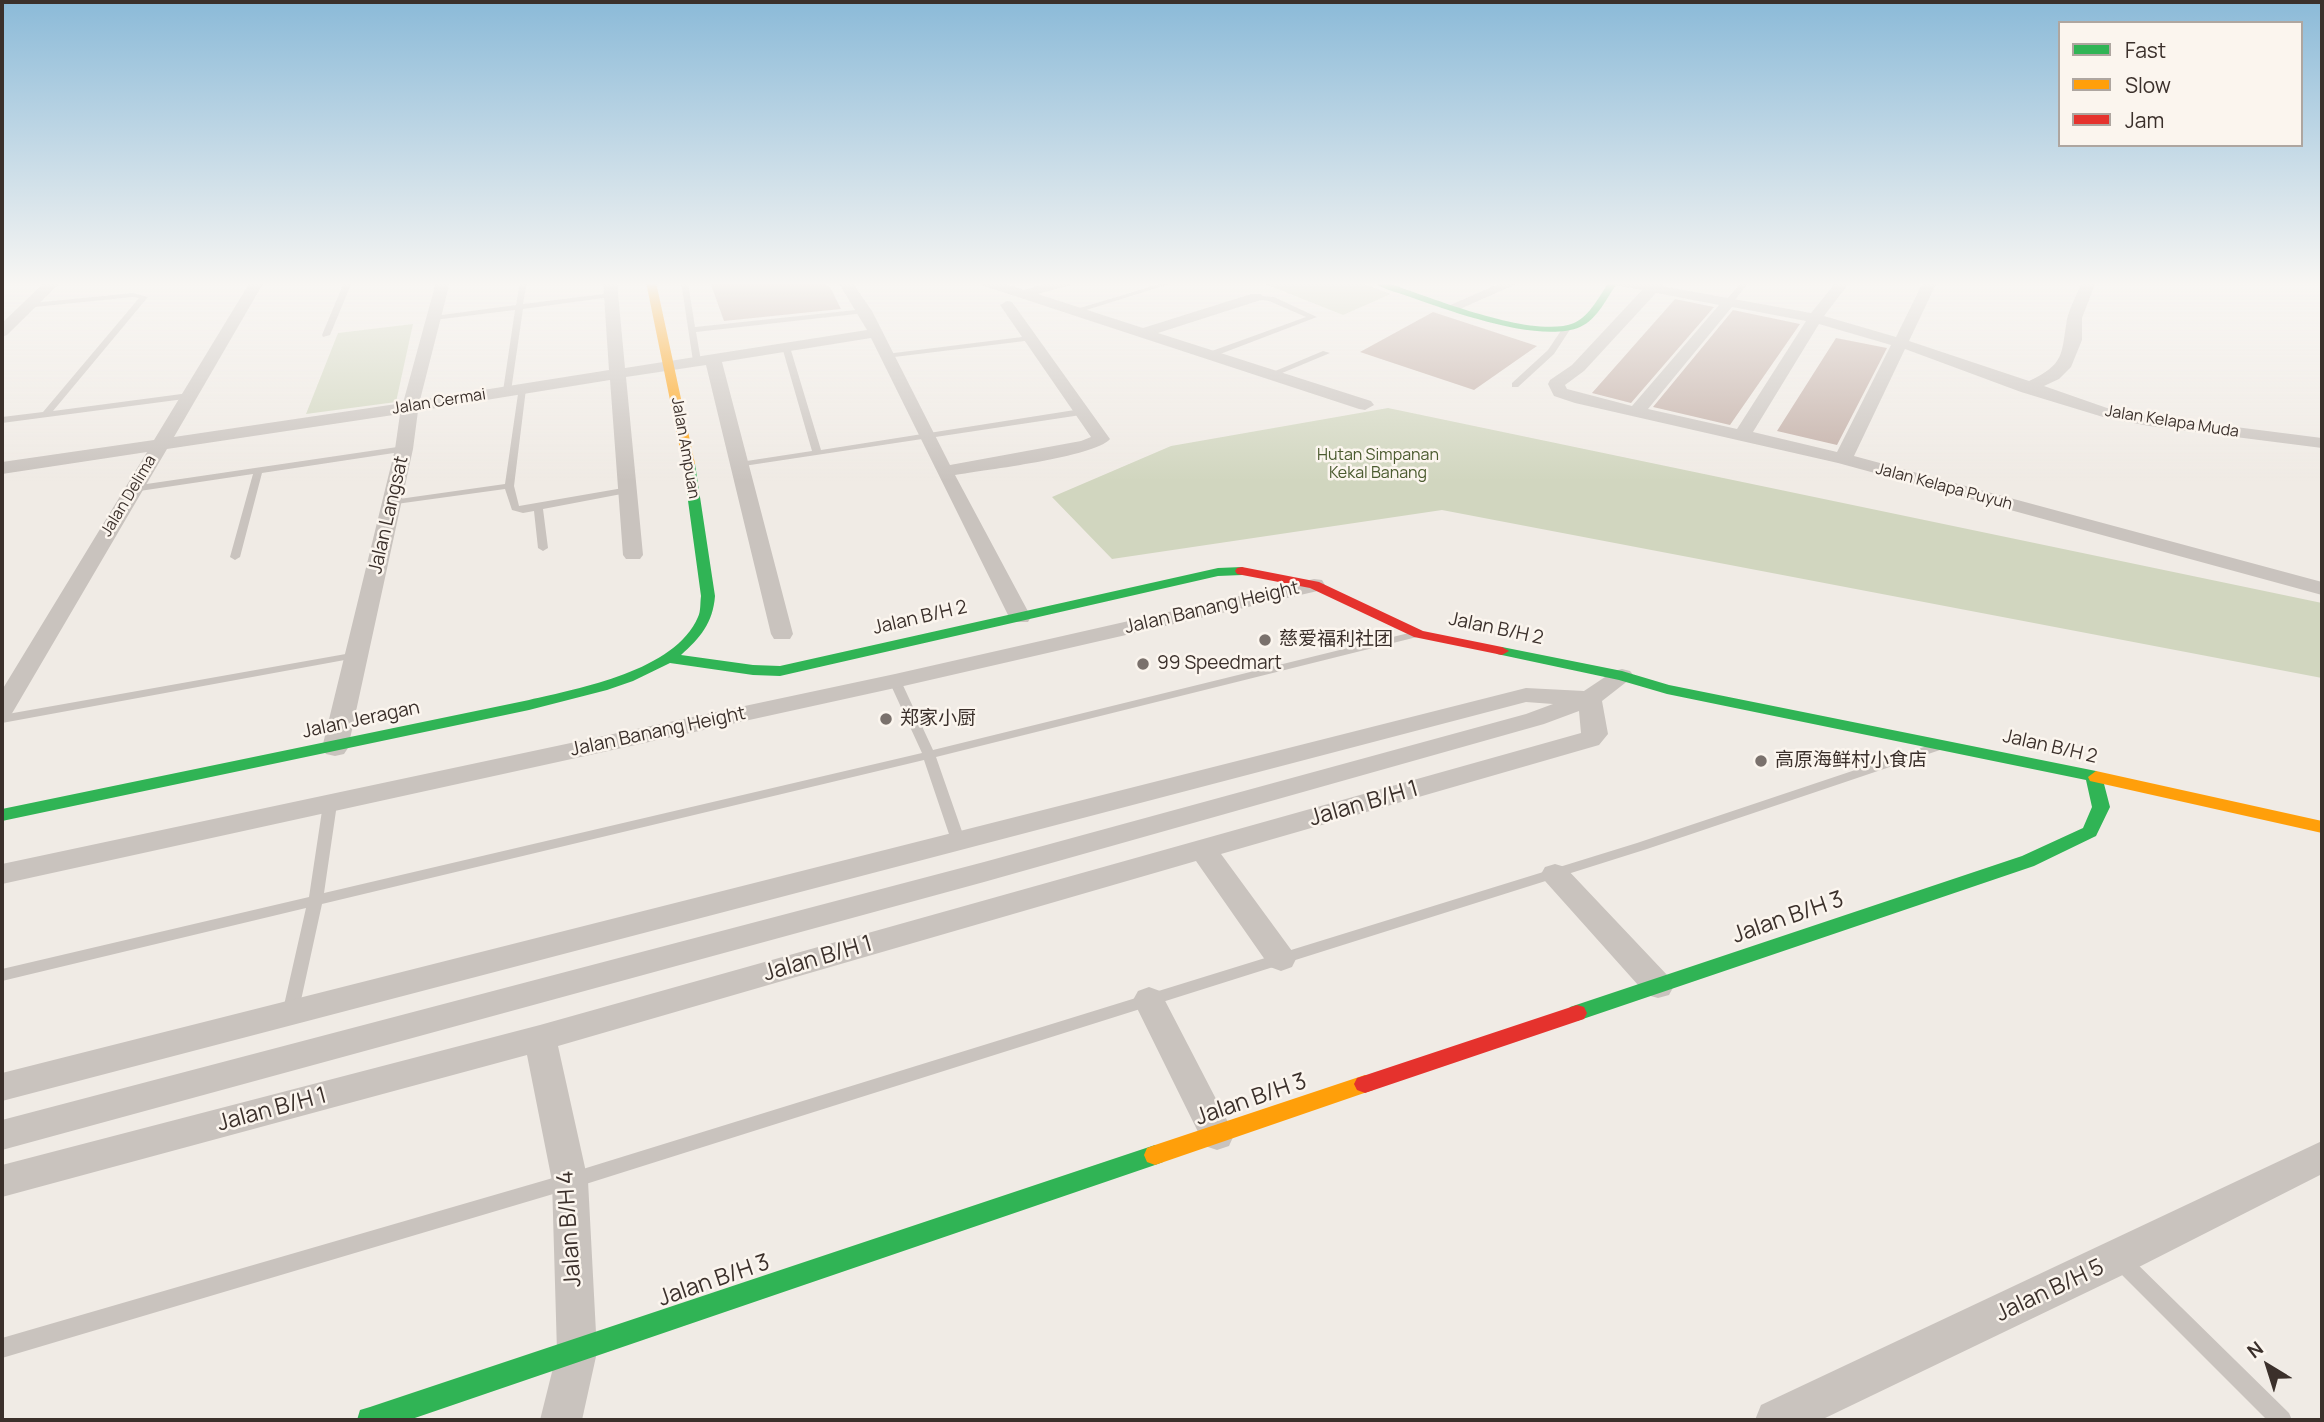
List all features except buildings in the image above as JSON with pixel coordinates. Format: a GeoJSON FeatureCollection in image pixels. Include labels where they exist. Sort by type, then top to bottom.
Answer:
{"type":"FeatureCollection","features":[{"type":"Feature","properties":{"kind":"street","name":"Jalan Delima"},"geometry":{"type":"LineString","coordinates":[[2,710],[217,348]]}},
{"type":"Feature","properties":{"kind":"street","name":"Jalan Langsat"},"geometry":{"type":"LineString","coordinates":[[335,748],[404,449],[410,407],[426,348]]}},
{"type":"Feature","properties":{"kind":"street"},"geometry":{"type":"LineString","coordinates":[[616,348],[633,555]]}},
{"type":"Feature","properties":{"kind":"street","name":"Jalan Ampuan"},"geometry":{"type":"LineString","coordinates":[[665,348],[688,456],[708,596],[706,616]]}},
{"type":"Feature","properties":{"kind":"street","name":"Jalan Cermai"},"geometry":{"type":"LineString","coordinates":[[2,468],[778,348]]}},
{"type":"Feature","properties":{"kind":"street"},"geometry":{"type":"LineString","coordinates":[[882,348],[1020,617]]}},
{"type":"Feature","properties":{"kind":"street"},"geometry":{"type":"LineString","coordinates":[[944,471],[1099,442],[1101,439],[1037,348]]}},
{"type":"Feature","properties":{"kind":"street"},"geometry":{"type":"LineString","coordinates":[[1195,348],[1365,405]]}},
{"type":"Feature","properties":{"kind":"street","name":"Jalan Kelapa Puyuh"},"geometry":{"type":"LineString","coordinates":[[1596,348],[1578,368],[1556,384],[1560,392],[1575,398],[1843,458],[2322,589]]}},
{"type":"Feature","properties":{"kind":"street"},"geometry":{"type":"LineString","coordinates":[[1637,411],[1690,348]]}},
{"type":"Feature","properties":{"kind":"street"},"geometry":{"type":"LineString","coordinates":[[1742,435],[1796,348]]}},
{"type":"Feature","properties":{"kind":"street"},"geometry":{"type":"LineString","coordinates":[[1843,458],[1898,348]]}},
{"type":"Feature","properties":{"kind":"street","name":"Jalan Kelapa Muda"},"geometry":{"type":"LineString","coordinates":[[1916,348],[2103,412],[2149,421],[2322,443]]}},
{"type":"Feature","properties":{"kind":"street"},"geometry":{"type":"LineString","coordinates":[[2027,388],[2053,376],[2063,367],[2071,348]]}},
{"type":"Feature","properties":{"kind":"street"},"geometry":{"type":"LineString","coordinates":[[705,360],[740,465],[782,634]]}},
{"type":"Feature","properties":{"kind":"street","name":"Jalan B/H 2"},"geometry":{"type":"LineString","coordinates":[[668,658],[753,670],[780,671],[1234,570],[1249,570],[1314,585],[1419,634],[2322,827]]}},
{"type":"Feature","properties":{"kind":"street","name":"Jalan Banang Height"},"geometry":{"type":"LineString","coordinates":[[2,874],[895,681],[1314,585]]}},
{"type":"Feature","properties":{"kind":"street","name":"Jalan Jeragan"},"geometry":{"type":"LineString","coordinates":[[2,816],[335,748],[529,705],[600,686],[668,658],[688,641],[706,616]]}},
{"type":"Feature","properties":{"kind":"street"},"geometry":{"type":"LineString","coordinates":[[2,1135],[984,872],[1535,719],[1589,698],[1622,676]]}},
{"type":"Feature","properties":{"kind":"street"},"geometry":{"type":"LineString","coordinates":[[2,1087],[1526,695],[1589,698]]}},
{"type":"Feature","properties":{"kind":"street","name":"Jalan B/H 1"},"geometry":{"type":"LineString","coordinates":[[2,1181],[540,1038],[1590,739],[1595,734],[1589,698]]}},
{"type":"Feature","properties":{"kind":"street","name":"Jalan B/H 3"},"geometry":{"type":"LineString","coordinates":[[370,1420],[2028,860],[2090,832],[2101,807],[2094,778]]}},
{"type":"Feature","properties":{"kind":"street"},"geometry":{"type":"LineString","coordinates":[[965,838],[984,872]]}},
{"type":"Feature","properties":{"kind":"street"},"geometry":{"type":"LineString","coordinates":[[1203,850],[1281,960]]}},
{"type":"Feature","properties":{"kind":"street"},"geometry":{"type":"LineString","coordinates":[[1555,874],[1658,986]]}},
{"type":"Feature","properties":{"kind":"street"},"geometry":{"type":"LineString","coordinates":[[1149,1000],[1217,1135]]}},
{"type":"Feature","properties":{"kind":"street","name":"Jalan B/H 4"},"geometry":{"type":"LineString","coordinates":[[540,1038],[570,1181],[577,1352],[561,1420]]}},
{"type":"Feature","properties":{"kind":"street","name":"Jalan B/H 5"},"geometry":{"type":"LineString","coordinates":[[1776,1420],[2118,1258],[2322,1157]]}},
{"type":"Feature","properties":{"kind":"lane"},"geometry":{"type":"LineString","coordinates":[[45,415],[101,348]]}},
{"type":"Feature","properties":{"kind":"lane"},"geometry":{"type":"LineString","coordinates":[[517,348],[509,486],[515,508],[523,510],[629,490]]}},
{"type":"Feature","properties":{"kind":"lane"},"geometry":{"type":"LineString","coordinates":[[700,348],[705,360]]}},
{"type":"Feature","properties":{"kind":"lane"},"geometry":{"type":"LineString","coordinates":[[786,348],[817,453]]}},
{"type":"Feature","properties":{"kind":"lane"},"geometry":{"type":"LineString","coordinates":[[886,356],[947,348]]}},
{"type":"Feature","properties":{"kind":"lane"},"geometry":{"type":"LineString","coordinates":[[1212,354],[1227,348]]}},
{"type":"Feature","properties":{"kind":"lane"},"geometry":{"type":"LineString","coordinates":[[1515,385],[1553,348]]}},
{"type":"Feature","properties":{"kind":"lane"},"geometry":{"type":"LineString","coordinates":[[1272,374],[1326,353]]}},
{"type":"Feature","properties":{"kind":"lane"},"geometry":{"type":"LineString","coordinates":[[2,420],[189,396]]}},
{"type":"Feature","properties":{"kind":"lane"},"geometry":{"type":"LineString","coordinates":[[740,465],[1081,412]]}},
{"type":"Feature","properties":{"kind":"lane"},"geometry":{"type":"LineString","coordinates":[[133,489],[404,449]]}},
{"type":"Feature","properties":{"kind":"lane"},"geometry":{"type":"LineString","coordinates":[[234,557],[258,472]]}},
{"type":"Feature","properties":{"kind":"lane"},"geometry":{"type":"LineString","coordinates":[[391,503],[509,486]]}},
{"type":"Feature","properties":{"kind":"lane"},"geometry":{"type":"LineString","coordinates":[[538,507],[543,548]]}},
{"type":"Feature","properties":{"kind":"lane"},"geometry":{"type":"LineString","coordinates":[[2,975],[929,755],[1419,634]]}},
{"type":"Feature","properties":{"kind":"lane"},"geometry":{"type":"LineString","coordinates":[[2,719],[357,655]]}},
{"type":"Feature","properties":{"kind":"lane"},"geometry":{"type":"LineString","coordinates":[[895,681],[965,838]]}},
{"type":"Feature","properties":{"kind":"lane"},"geometry":{"type":"LineString","coordinates":[[2,1348],[570,1181],[1281,960],[1555,874],[1943,744]]}},
{"type":"Feature","properties":{"kind":"lane"},"geometry":{"type":"LineString","coordinates":[[290,1014],[315,902],[330,804]]}},
{"type":"Feature","properties":{"kind":"lane"},"geometry":{"type":"LineString","coordinates":[[2118,1258],[2282,1420]]}},
{"type":"Feature","properties":{"kind":"green space"},"geometry":{"type":"Polygon","coordinates":[[[332,348],[408,348],[396,402],[306,414],[332,348]]]}},
{"type":"Feature","properties":{"kind":"green space","name":"Hutan Simpanan Kekal Banang"},"geometry":{"type":"Polygon","coordinates":[[[1388,408],[2322,603],[2322,678],[1442,510],[1112,559],[1052,497],[1171,446],[1388,408]]]}},
{"type":"Feature","properties":{"kind":"traffic: fast"},"geometry":{"type":"LineString","coordinates":[[2,815],[529,705],[602,687],[653,667],[675,653],[692,637],[707,613],[708,596],[689,464]]}},
{"type":"Feature","properties":{"kind":"traffic: fast"},"geometry":{"type":"LineString","coordinates":[[668,658],[753,670],[780,671],[1218,572],[1242,571]]}},
{"type":"Feature","properties":{"kind":"traffic: fast"},"geometry":{"type":"LineString","coordinates":[[1502,651],[1622,676],[1667,689],[2096,777]]}},
{"type":"Feature","properties":{"kind":"traffic: fast"},"geometry":{"type":"LineString","coordinates":[[1577,1013],[2028,861],[2090,832],[2101,807],[2094,778]]}},
{"type":"Feature","properties":{"kind":"traffic: fast"},"geometry":{"type":"LineString","coordinates":[[370,1420],[1155,1155]]}},
{"type":"Feature","properties":{"kind":"traffic: slow"},"geometry":{"type":"LineString","coordinates":[[665,348],[689,464]]}},
{"type":"Feature","properties":{"kind":"traffic: slow"},"geometry":{"type":"LineString","coordinates":[[2096,777],[2322,827]]}},
{"type":"Feature","properties":{"kind":"traffic: slow"},"geometry":{"type":"LineString","coordinates":[[1155,1155],[1365,1084]]}},
{"type":"Feature","properties":{"kind":"traffic: jam"},"geometry":{"type":"LineString","coordinates":[[1242,571],[1314,585],[1419,634],[1502,651]]}},
{"type":"Feature","properties":{"kind":"traffic: jam"},"geometry":{"type":"LineString","coordinates":[[1365,1084],[1577,1013]]}},
{"type":"Feature","properties":{"kind":"place","name":"慈爱福利社团"},"geometry":{"type":"Point","coordinates":[1265,640]}},
{"type":"Feature","properties":{"kind":"place","name":"99 Speedmart"},"geometry":{"type":"Point","coordinates":[1143,664]}},
{"type":"Feature","properties":{"kind":"place","name":"郑家小厨"},"geometry":{"type":"Point","coordinates":[886,719]}},
{"type":"Feature","properties":{"kind":"place","name":"高原海鲜村小食店"},"geometry":{"type":"Point","coordinates":[1761,761]}}]}
